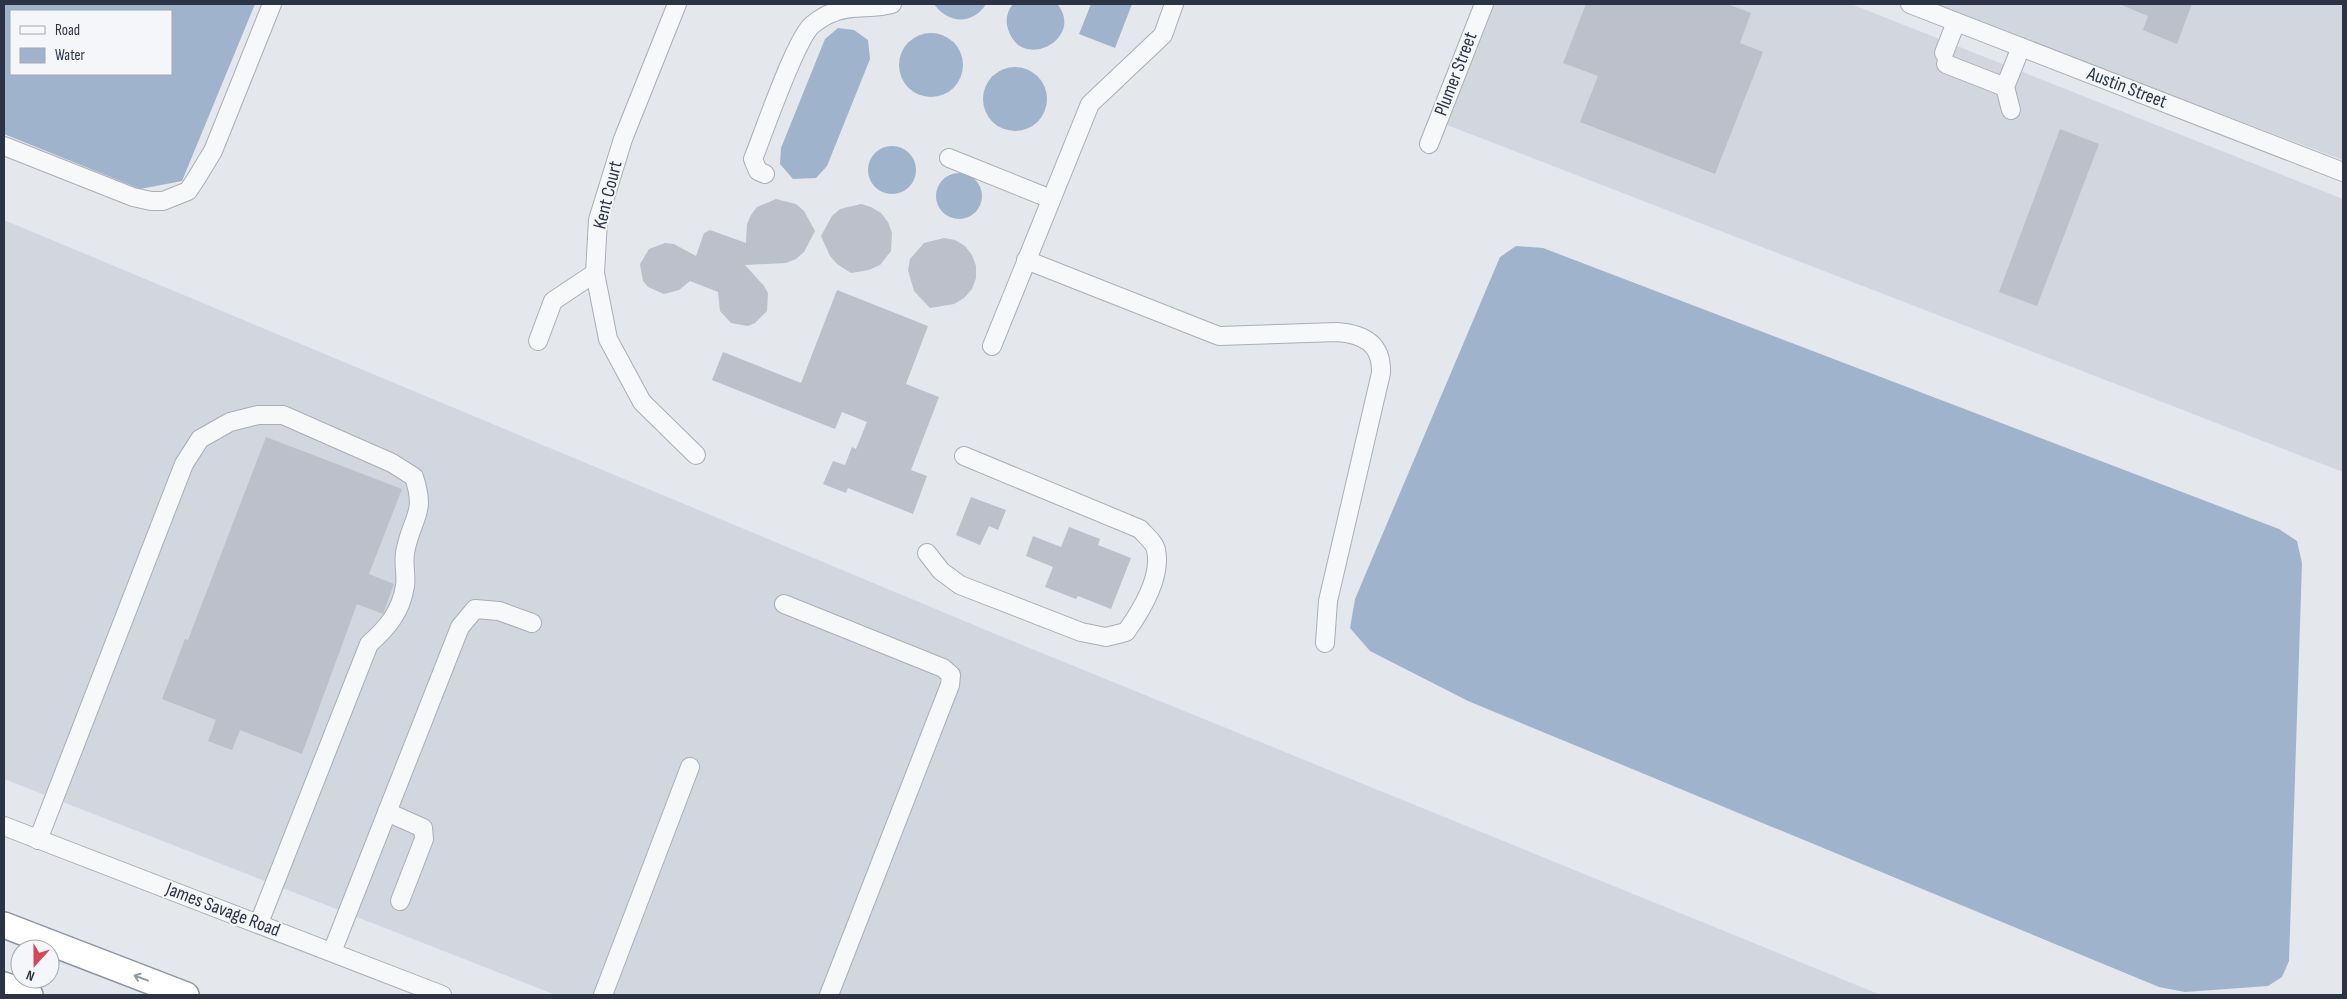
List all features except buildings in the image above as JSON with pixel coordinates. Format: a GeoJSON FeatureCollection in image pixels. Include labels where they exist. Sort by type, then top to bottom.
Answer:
{"type":"FeatureCollection","features":[{"type":"Feature","properties":{"kind":"highway"},"geometry":{"type":"LineString","coordinates":[[4,925],[186,995]]}},
{"type":"Feature","properties":{"kind":"highway"},"geometry":{"type":"LineString","coordinates":[[4,985],[30,995]]}},
{"type":"Feature","properties":{"kind":"street"},"geometry":{"type":"LineString","coordinates":[[4,146],[133,198],[163,201],[188,191],[213,151],[272,4]]}},
{"type":"Feature","properties":{"kind":"street","name":"Kent Court"},"geometry":{"type":"LineString","coordinates":[[677,4],[623,139],[598,220],[595,273],[608,339],[642,402],[696,455]]}},
{"type":"Feature","properties":{"kind":"street"},"geometry":{"type":"LineString","coordinates":[[765,174],[758,171],[753,158],[798,47],[811,26],[832,12],[859,6],[882,7],[892,4]]}},
{"type":"Feature","properties":{"kind":"street"},"geometry":{"type":"LineString","coordinates":[[992,346],[1090,104],[1163,35],[1174,4]]}},
{"type":"Feature","properties":{"kind":"street","name":"Plumer Street"},"geometry":{"type":"LineString","coordinates":[[1429,144],[1484,4]]}},
{"type":"Feature","properties":{"kind":"street","name":"Austin Street"},"geometry":{"type":"LineString","coordinates":[[1910,4],[2343,172]]}},
{"type":"Feature","properties":{"kind":"street"},"geometry":{"type":"LineString","coordinates":[[1956,22],[1945,59],[2005,87]]}},
{"type":"Feature","properties":{"kind":"street"},"geometry":{"type":"LineString","coordinates":[[2011,110],[2005,87],[2021,47]]}},
{"type":"Feature","properties":{"kind":"street"},"geometry":{"type":"LineString","coordinates":[[949,158],[1051,199]]}},
{"type":"Feature","properties":{"kind":"street"},"geometry":{"type":"LineString","coordinates":[[1026,260],[1220,336],[1337,332],[1353,333],[1371,342],[1382,359],[1382,373],[1328,601],[1325,643]]}},
{"type":"Feature","properties":{"kind":"street"},"geometry":{"type":"LineString","coordinates":[[538,341],[553,301],[595,273]]}},
{"type":"Feature","properties":{"kind":"street"},"geometry":{"type":"LineString","coordinates":[[38,840],[184,464],[200,439],[230,422],[258,414],[283,416],[392,463],[414,477],[419,491],[419,514],[406,548],[404,568],[406,586],[394,619],[369,644],[259,923]]}},
{"type":"Feature","properties":{"kind":"street"},"geometry":{"type":"LineString","coordinates":[[926,553],[941,571],[960,585],[1081,632],[1106,637],[1126,632],[1140,613],[1157,569],[1156,548],[1140,529],[964,456]]}},
{"type":"Feature","properties":{"kind":"street"},"geometry":{"type":"LineString","coordinates":[[784,604],[943,668],[952,675],[950,685],[829,995]]}},
{"type":"Feature","properties":{"kind":"street"},"geometry":{"type":"LineString","coordinates":[[332,952],[460,626],[475,609],[499,611],[532,623]]}},
{"type":"Feature","properties":{"kind":"street"},"geometry":{"type":"LineString","coordinates":[[603,995],[690,766]]}},
{"type":"Feature","properties":{"kind":"street"},"geometry":{"type":"LineString","coordinates":[[387,812],[423,828],[424,839],[400,901]]}},
{"type":"Feature","properties":{"kind":"street","name":"James Savage Road"},"geometry":{"type":"LineString","coordinates":[[4,826],[442,995]]}},
{"type":"Feature","properties":{"kind":"shaded area"},"geometry":{"type":"Polygon","coordinates":[[[1495,4],[1851,4],[2343,199],[2343,472],[1447,125],[1495,4]]]}},
{"type":"Feature","properties":{"kind":"shaded area"},"geometry":{"type":"Polygon","coordinates":[[[1936,4],[2343,4],[2343,160],[2165,93],[1936,4]]]}},
{"type":"Feature","properties":{"kind":"shaded area"},"geometry":{"type":"Polygon","coordinates":[[[4,220],[1005,638],[1881,995],[556,995],[4,779],[4,220]]]}},
{"type":"Feature","properties":{"kind":"water"},"geometry":{"type":"Polygon","coordinates":[[[4,4],[255,4],[182,181],[140,189],[4,134],[4,4]]]}},
{"type":"Feature","properties":{"kind":"water"},"geometry":{"type":"Polygon","coordinates":[[[934,4],[986,4],[974,16],[968,19],[960,19],[946,15],[934,4]]]}},
{"type":"Feature","properties":{"kind":"water"},"geometry":{"type":"Polygon","coordinates":[[[1013,4],[1057,4],[1064,17],[1063,28],[1058,38],[1048,46],[1037,49],[1025,48],[1015,42],[1008,29],[1007,22],[1008,13],[1013,4]]]}},
{"type":"Feature","properties":{"kind":"water"},"geometry":{"type":"Polygon","coordinates":[[[1091,4],[1132,4],[1115,48],[1079,34],[1091,4]]]}},
{"type":"Feature","properties":{"kind":"water"},"geometry":{"type":"Polygon","coordinates":[[[838,28],[854,30],[868,40],[870,59],[827,166],[816,178],[793,179],[780,164],[781,148],[825,39],[838,28]]]}},
{"type":"Feature","properties":{"kind":"water"},"geometry":{"type":"Polygon","coordinates":[[[931,33],[949,39],[957,47],[963,65],[957,83],[949,91],[931,97],[913,91],[905,83],[899,65],[905,47],[913,39],[931,33]]]}},
{"type":"Feature","properties":{"kind":"water"},"geometry":{"type":"Polygon","coordinates":[[[1015,67],[1027,69],[1038,76],[1045,87],[1047,99],[1045,111],[1038,122],[1027,129],[1015,131],[1003,129],[992,122],[985,111],[983,99],[985,87],[992,76],[1003,69],[1015,67]]]}},
{"type":"Feature","properties":{"kind":"water"},"geometry":{"type":"Polygon","coordinates":[[[892,146],[901,148],[909,153],[914,161],[916,170],[914,179],[909,187],[901,192],[892,194],[883,192],[875,187],[870,179],[868,170],[870,161],[875,153],[883,148],[892,146]]]}},
{"type":"Feature","properties":{"kind":"water"},"geometry":{"type":"Polygon","coordinates":[[[955,173],[963,173],[972,177],[978,183],[982,196],[978,209],[972,215],[963,219],[955,219],[946,215],[940,209],[936,200],[936,192],[940,183],[946,177],[955,173]]]}},
{"type":"Feature","properties":{"kind":"water"},"geometry":{"type":"Polygon","coordinates":[[[1516,246],[1543,248],[2279,529],[2297,541],[2302,563],[2289,961],[2282,977],[2268,986],[2185,992],[2159,987],[1468,701],[1370,651],[1350,628],[1355,599],[1500,257],[1516,246]]]}}]}
